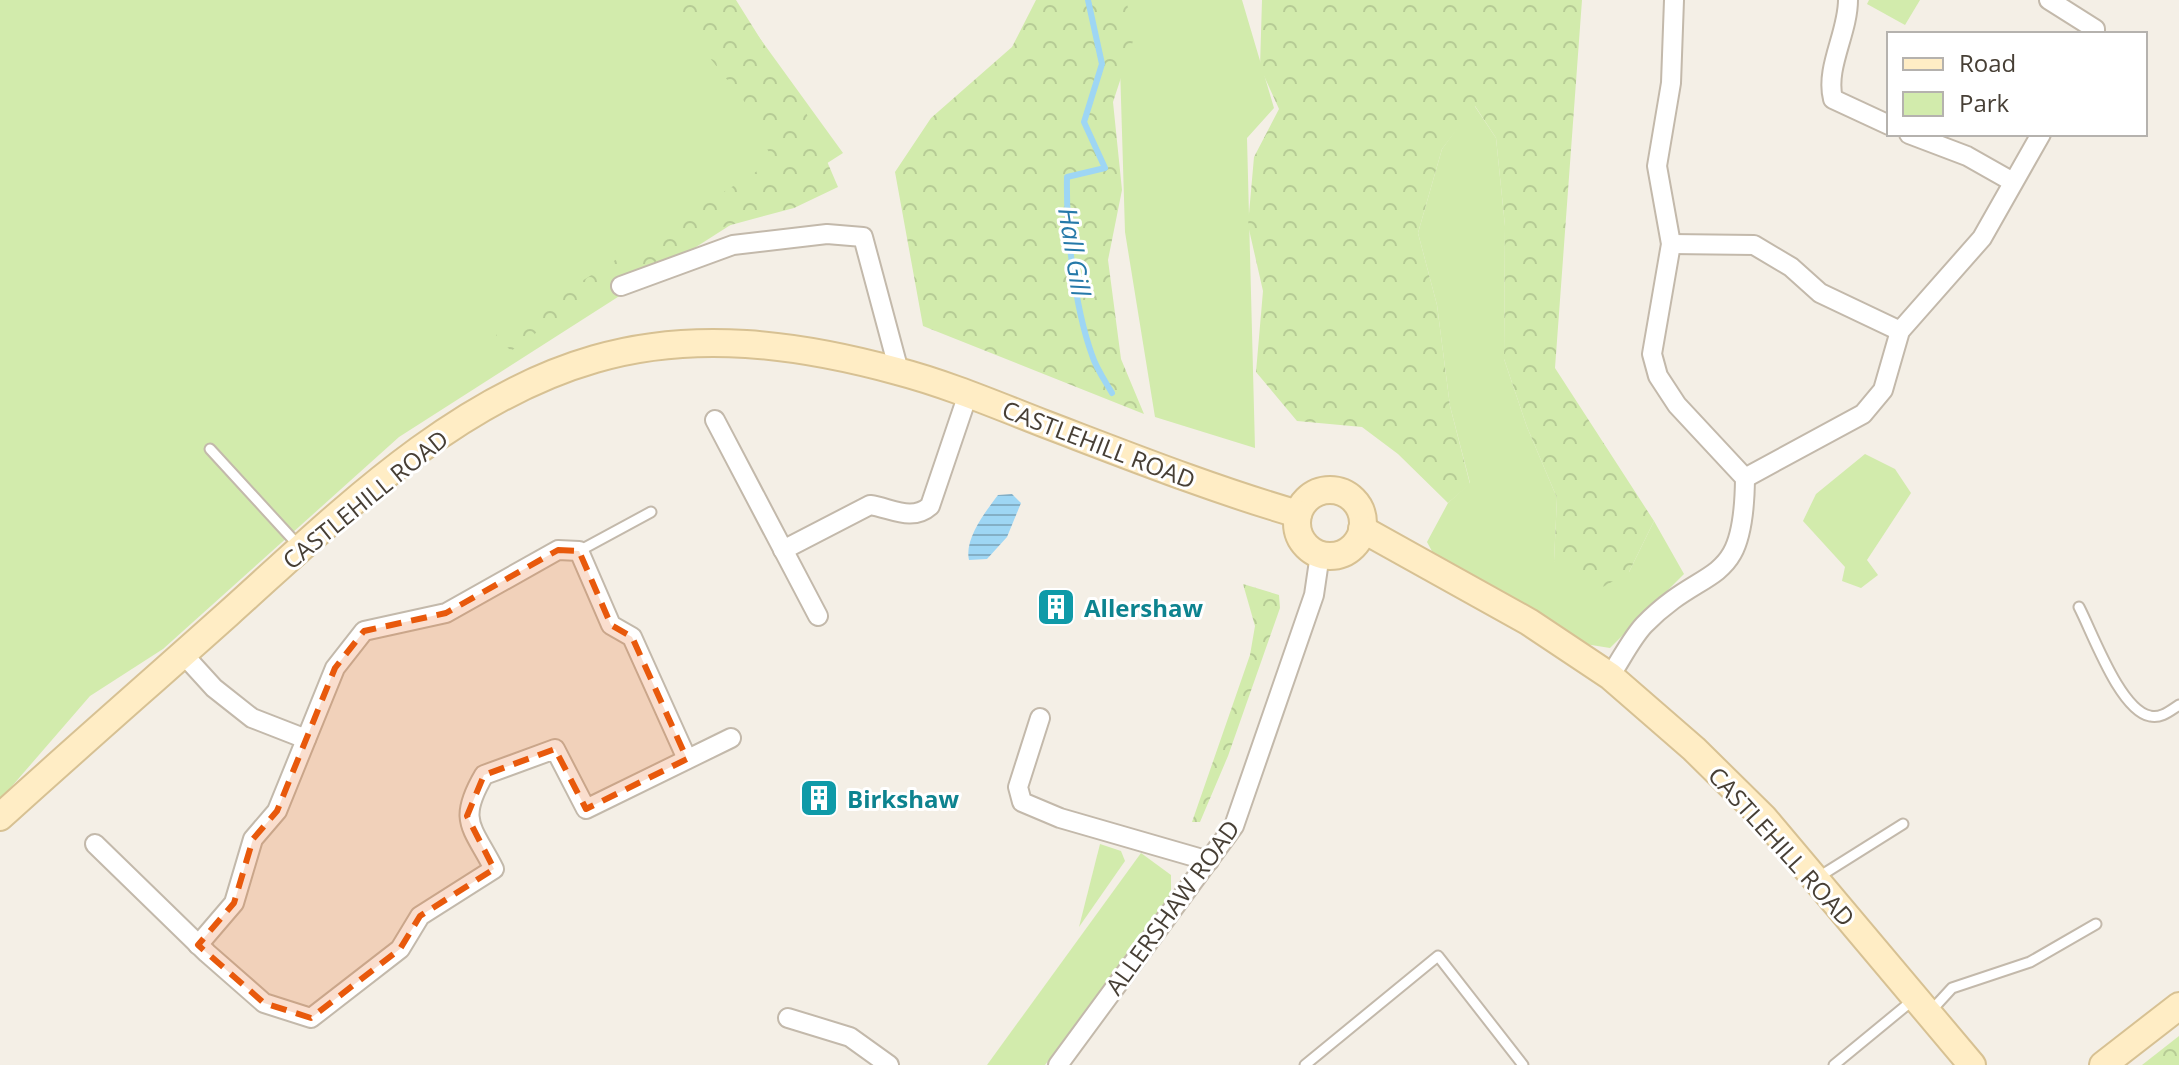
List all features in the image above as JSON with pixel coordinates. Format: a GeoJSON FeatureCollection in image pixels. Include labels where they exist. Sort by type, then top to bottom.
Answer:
{"type":"FeatureCollection","features":[{"type":"Feature","properties":{"kind":"main road","name":"CASTLEHILL ROAD"},"geometry":{"type":"LineString","coordinates":[[0,817],[301,548],[414,454],[548,375],[596,359],[653,347],[734,342],[813,352],[899,371],[968,394],[1236,496],[1298,514]]}},
{"type":"Feature","properties":{"kind":"main road"},"geometry":{"type":"LineString","coordinates":[[1333,490],[1350,497],[1358,505],[1362,529],[1356,544],[1333,553],[1304,543],[1299,533],[1298,514],[1308,498],[1333,490]]}},
{"type":"Feature","properties":{"kind":"main road","name":"CASTLEHILL ROAD"},"geometry":{"type":"LineString","coordinates":[[1362,529],[1529,622],[1610,676],[1764,818],[1972,1065]]}},
{"type":"Feature","properties":{"kind":"main road","name":"CASTLEHILL ROAD"},"geometry":{"type":"LineString","coordinates":[[1333,553],[1404,553]]}},
{"type":"Feature","properties":{"kind":"main road"},"geometry":{"type":"LineString","coordinates":[[2103,1065],[2179,1006]]}},
{"type":"Feature","properties":{"kind":"street"},"geometry":{"type":"LineString","coordinates":[[1610,676],[1644,625],[1713,576],[1729,559],[1739,541],[1744,518],[1745,478],[1677,405],[1658,376],[1653,343],[1671,244],[1657,166],[1671,83],[1674,0]]}},
{"type":"Feature","properties":{"kind":"street"},"geometry":{"type":"LineString","coordinates":[[1848,0],[1843,41],[1829,86],[1833,99],[1887,124]]}},
{"type":"Feature","properties":{"kind":"street"},"geometry":{"type":"LineString","coordinates":[[2049,0],[2084,20],[2095,32]]}},
{"type":"Feature","properties":{"kind":"street"},"geometry":{"type":"LineString","coordinates":[[1914,136],[1967,156],[2013,182]]}},
{"type":"Feature","properties":{"kind":"street"},"geometry":{"type":"LineString","coordinates":[[1745,478],[1863,414],[1883,390],[1900,331],[1982,238],[2040,136]]}},
{"type":"Feature","properties":{"kind":"street"},"geometry":{"type":"LineString","coordinates":[[621,286],[733,245],[827,234],[863,237],[899,371]]}},
{"type":"Feature","properties":{"kind":"street"},"geometry":{"type":"LineString","coordinates":[[1671,244],[1754,245],[1769,252],[1820,293],[1900,331]]}},
{"type":"Feature","properties":{"kind":"street"},"geometry":{"type":"LineString","coordinates":[[783,550],[870,505],[906,514],[924,512],[930,506],[968,394]]}},
{"type":"Feature","properties":{"kind":"street"},"geometry":{"type":"LineString","coordinates":[[715,420],[818,616]]}},
{"type":"Feature","properties":{"kind":"street"},"geometry":{"type":"LineString","coordinates":[[198,945],[234,903],[253,839],[277,811],[335,668],[364,631],[446,613],[558,550],[579,551],[611,625],[632,637],[687,759]]}},
{"type":"Feature","properties":{"kind":"street","name":"ALLERSHAW ROAD"},"geometry":{"type":"LineString","coordinates":[[1058,1065],[1234,826],[1314,595],[1333,553]]}},
{"type":"Feature","properties":{"kind":"street"},"geometry":{"type":"LineString","coordinates":[[183,654],[214,688],[252,718],[306,739]]}},
{"type":"Feature","properties":{"kind":"street"},"geometry":{"type":"LineString","coordinates":[[1040,718],[1018,787],[1022,802],[1060,818],[1209,861]]}},
{"type":"Feature","properties":{"kind":"street"},"geometry":{"type":"LineString","coordinates":[[95,844],[198,945],[264,1003],[311,1018],[400,949],[420,916],[494,869],[467,816],[470,800],[484,775],[555,749],[586,809],[731,738]]}},
{"type":"Feature","properties":{"kind":"street"},"geometry":{"type":"LineString","coordinates":[[788,1018],[850,1037],[889,1065]]}},
{"type":"Feature","properties":{"kind":"lane"},"geometry":{"type":"LineString","coordinates":[[210,449],[301,548]]}},
{"type":"Feature","properties":{"kind":"lane"},"geometry":{"type":"LineString","coordinates":[[579,551],[651,512]]}},
{"type":"Feature","properties":{"kind":"lane"},"geometry":{"type":"LineString","coordinates":[[2079,607],[2128,704],[2151,717],[2164,715],[2179,705]]}},
{"type":"Feature","properties":{"kind":"lane"},"geometry":{"type":"LineString","coordinates":[[1814,880],[1903,824]]}},
{"type":"Feature","properties":{"kind":"lane"},"geometry":{"type":"LineString","coordinates":[[1834,1065],[1952,988],[2030,962],[2096,924]]}},
{"type":"Feature","properties":{"kind":"lane"},"geometry":{"type":"LineString","coordinates":[[1305,1065],[1438,956],[1523,1065]]}},
{"type":"Feature","properties":{"kind":"highlighted area"},"geometry":{"type":"Polygon","coordinates":[[[558,550],[579,551],[611,625],[632,637],[687,759],[586,809],[555,749],[484,775],[467,816],[494,869],[420,916],[400,949],[311,1018],[264,1003],[198,945],[234,903],[253,839],[277,811],[335,668],[364,631],[446,613],[558,550]]]}},
{"type":"Feature","properties":{"kind":"green space"},"geometry":{"type":"Polygon","coordinates":[[[0,0],[732,0],[843,153],[399,437],[163,649],[90,696],[0,800],[0,0]]]}},
{"type":"Feature","properties":{"kind":"green space"},"geometry":{"type":"Polygon","coordinates":[[[664,0],[736,0],[805,110],[838,187],[794,208],[716,229],[569,309],[511,351],[496,335],[773,161],[744,101],[664,0]]]}},
{"type":"Feature","properties":{"kind":"green space"},"geometry":{"type":"Polygon","coordinates":[[[1036,0],[1126,0],[1135,35],[1113,102],[1122,190],[1108,260],[1121,359],[1144,414],[923,326],[895,172],[931,118],[1012,47],[1036,0]]]}},
{"type":"Feature","properties":{"kind":"green space"},"geometry":{"type":"Polygon","coordinates":[[[1118,0],[1242,0],[1274,108],[1247,138],[1255,448],[1155,417],[1125,232],[1118,0]]]}},
{"type":"Feature","properties":{"kind":"green space"},"geometry":{"type":"Polygon","coordinates":[[[1262,0],[1582,0],[1555,368],[1654,521],[1629,572],[1589,595],[1554,561],[1557,498],[1527,427],[1504,359],[1505,226],[1496,138],[1475,106],[1442,149],[1418,233],[1437,305],[1450,406],[1470,484],[1448,503],[1398,454],[1362,427],[1297,421],[1256,372],[1263,291],[1248,225],[1254,157],[1279,109],[1260,67],[1262,0]]]}},
{"type":"Feature","properties":{"kind":"green space"},"geometry":{"type":"Polygon","coordinates":[[[1869,0],[1920,0],[1905,25],[1867,4],[1869,0]]]}},
{"type":"Feature","properties":{"kind":"green space"},"geometry":{"type":"Polygon","coordinates":[[[1474,105],[1496,138],[1505,226],[1504,359],[1527,427],[1557,498],[1554,561],[1629,572],[1654,521],[1684,574],[1610,648],[1585,644],[1440,566],[1427,542],[1448,503],[1470,483],[1450,406],[1437,305],[1418,233],[1442,149],[1474,105]]]}},
{"type":"Feature","properties":{"kind":"green space"},"geometry":{"type":"Polygon","coordinates":[[[1865,454],[1895,469],[1911,493],[1867,560],[1878,575],[1861,588],[1842,581],[1845,567],[1803,521],[1816,494],[1865,454]]]}},
{"type":"Feature","properties":{"kind":"green space"},"geometry":{"type":"Polygon","coordinates":[[[1243,584],[1279,595],[1280,608],[1228,756],[1200,822],[1192,822],[1250,655],[1255,626],[1243,584]]]}},
{"type":"Feature","properties":{"kind":"green space"},"geometry":{"type":"Polygon","coordinates":[[[1100,844],[1121,851],[1125,861],[1079,927],[1100,844]]]}},
{"type":"Feature","properties":{"kind":"green space"},"geometry":{"type":"Polygon","coordinates":[[[1141,853],[1171,875],[1171,895],[1045,1065],[987,1065],[1141,853]]]}},
{"type":"Feature","properties":{"kind":"green space"},"geometry":{"type":"Polygon","coordinates":[[[2179,1036],[2179,1065],[2142,1065],[2179,1036]]]}},
{"type":"Feature","properties":{"kind":"water"},"geometry":{"type":"Polygon","coordinates":[[[1012,494],[1021,503],[1007,537],[987,559],[969,560],[970,543],[982,517],[998,495],[1012,494]]]}},
{"type":"Feature","properties":{"kind":"waterway","name":"Hall Gill"},"geometry":{"type":"LineString","coordinates":[[1088,0],[1102,64],[1084,122],[1105,168],[1067,177],[1068,220],[1072,267],[1086,335],[1096,365],[1112,393]]}},
{"type":"Feature","properties":{"kind":"place","name":"Allershaw"},"geometry":{"type":"Point","coordinates":[1056,607]}},
{"type":"Feature","properties":{"kind":"place","name":"Birkshaw"},"geometry":{"type":"Point","coordinates":[819,798]}}]}
